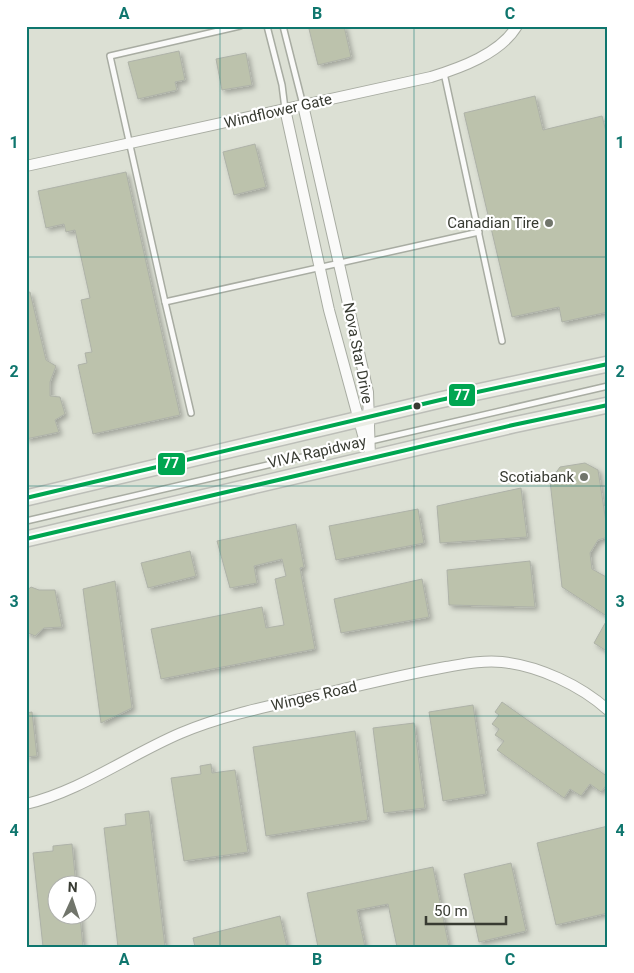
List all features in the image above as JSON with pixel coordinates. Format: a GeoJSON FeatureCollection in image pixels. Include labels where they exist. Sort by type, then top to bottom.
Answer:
{"type":"FeatureCollection","features":[{"type":"Feature","properties":{"kind":"main road"},"geometry":{"type":"LineString","coordinates":[[26,498],[363,418],[608,364]]}},
{"type":"Feature","properties":{"kind":"main road"},"geometry":{"type":"LineString","coordinates":[[26,539],[370,458],[608,405]]}},
{"type":"Feature","properties":{"kind":"street","name":"Windflower Gate"},"geometry":{"type":"LineString","coordinates":[[26,166],[130,145],[444,73],[457,69],[495,48],[517,26]]}},
{"type":"Feature","properties":{"kind":"street","name":"Nova Star Drive"},"geometry":{"type":"LineString","coordinates":[[303,105],[368,392],[363,418]]}},
{"type":"Feature","properties":{"kind":"street","name":"Nova Star Drive"},"geometry":{"type":"LineString","coordinates":[[285,109],[320,268],[363,418],[370,458]]}},
{"type":"Feature","properties":{"kind":"street","name":"Winges Road"},"geometry":{"type":"LineString","coordinates":[[26,804],[72,786],[182,732],[209,723],[369,683],[469,663],[503,662],[539,671],[564,681],[608,710]]}},
{"type":"Feature","properties":{"kind":"lane"},"geometry":{"type":"LineString","coordinates":[[191,413],[110,56],[240,26]]}},
{"type":"Feature","properties":{"kind":"lane"},"geometry":{"type":"LineString","coordinates":[[267,26],[282,84],[285,109]]}},
{"type":"Feature","properties":{"kind":"lane"},"geometry":{"type":"LineString","coordinates":[[283,26],[303,105]]}},
{"type":"Feature","properties":{"kind":"lane"},"geometry":{"type":"LineString","coordinates":[[444,73],[502,341]]}},
{"type":"Feature","properties":{"kind":"lane"},"geometry":{"type":"LineString","coordinates":[[165,302],[479,232]]}},
{"type":"Feature","properties":{"kind":"lane","name":"VIVA Rapidway"},"geometry":{"type":"LineString","coordinates":[[26,521],[367,440],[608,386]]}},
{"type":"Feature","properties":{"kind":"building"},"geometry":{"type":"Polygon","coordinates":[[[322,26],[344,26],[351,57],[318,65],[309,29],[322,26]]]}},
{"type":"Feature","properties":{"kind":"building"},"geometry":{"type":"Polygon","coordinates":[[[179,51],[185,80],[175,82],[177,90],[138,99],[128,62],[179,51]]]}},
{"type":"Feature","properties":{"kind":"building"},"geometry":{"type":"Polygon","coordinates":[[[246,53],[252,85],[222,90],[216,59],[246,53]]]}},
{"type":"Feature","properties":{"kind":"building","name":"Canadian Tire"},"geometry":{"type":"Polygon","coordinates":[[[535,96],[543,130],[602,116],[608,139],[608,312],[562,322],[559,307],[512,317],[464,113],[535,96]]]}},
{"type":"Feature","properties":{"kind":"building"},"geometry":{"type":"Polygon","coordinates":[[[255,144],[266,187],[234,195],[223,152],[255,144]]]}},
{"type":"Feature","properties":{"kind":"building"},"geometry":{"type":"Polygon","coordinates":[[[126,172],[180,415],[93,434],[78,365],[87,363],[85,353],[92,352],[81,300],[90,298],[75,230],[66,232],[64,224],[46,228],[38,191],[126,172]]]}},
{"type":"Feature","properties":{"kind":"building"},"geometry":{"type":"Polygon","coordinates":[[[30,292],[46,360],[56,366],[50,382],[50,396],[60,397],[65,414],[55,420],[59,432],[26,439],[26,293],[30,292]]]}},
{"type":"Feature","properties":{"kind":"building"},"geometry":{"type":"Polygon","coordinates":[[[585,463],[598,470],[608,535],[608,537],[598,540],[590,553],[592,569],[608,578],[608,617],[562,587],[550,481],[560,467],[585,463]]]}},
{"type":"Feature","properties":{"kind":"building"},"geometry":{"type":"Polygon","coordinates":[[[521,488],[527,537],[440,543],[437,506],[521,488]]]}},
{"type":"Feature","properties":{"kind":"building"},"geometry":{"type":"Polygon","coordinates":[[[418,509],[424,543],[336,560],[329,526],[418,509]]]}},
{"type":"Feature","properties":{"kind":"building"},"geometry":{"type":"Polygon","coordinates":[[[296,524],[304,567],[300,568],[315,649],[161,679],[151,629],[262,607],[266,628],[284,625],[275,579],[286,576],[282,559],[254,566],[257,583],[230,588],[217,541],[296,524]]]}},
{"type":"Feature","properties":{"kind":"building"},"geometry":{"type":"Polygon","coordinates":[[[190,551],[196,576],[148,588],[141,563],[190,551]]]}},
{"type":"Feature","properties":{"kind":"building"},"geometry":{"type":"Polygon","coordinates":[[[530,561],[535,607],[449,605],[447,570],[530,561]]]}},
{"type":"Feature","properties":{"kind":"building"},"geometry":{"type":"Polygon","coordinates":[[[422,579],[429,617],[341,633],[334,599],[422,579]]]}},
{"type":"Feature","properties":{"kind":"building"},"geometry":{"type":"Polygon","coordinates":[[[115,581],[132,708],[101,723],[83,589],[115,581]]]}},
{"type":"Feature","properties":{"kind":"building"},"geometry":{"type":"Polygon","coordinates":[[[31,587],[39,590],[55,590],[62,627],[44,628],[35,636],[26,632],[26,591],[31,587]]]}},
{"type":"Feature","properties":{"kind":"building"},"geometry":{"type":"Polygon","coordinates":[[[608,618],[608,652],[594,643],[608,618]]]}},
{"type":"Feature","properties":{"kind":"building"},"geometry":{"type":"Polygon","coordinates":[[[502,702],[608,777],[608,783],[601,792],[590,784],[581,796],[570,789],[564,798],[497,750],[504,741],[495,735],[499,729],[492,724],[499,715],[495,712],[502,702]]]}},
{"type":"Feature","properties":{"kind":"building"},"geometry":{"type":"Polygon","coordinates":[[[473,705],[486,794],[443,801],[429,712],[473,705]]]}},
{"type":"Feature","properties":{"kind":"building"},"geometry":{"type":"Polygon","coordinates":[[[32,712],[37,756],[26,757],[26,713],[32,712]]]}},
{"type":"Feature","properties":{"kind":"building"},"geometry":{"type":"Polygon","coordinates":[[[414,723],[425,808],[384,813],[373,728],[414,723]]]}},
{"type":"Feature","properties":{"kind":"building"},"geometry":{"type":"Polygon","coordinates":[[[355,731],[368,820],[266,836],[253,747],[355,731]]]}},
{"type":"Feature","properties":{"kind":"building"},"geometry":{"type":"Polygon","coordinates":[[[211,764],[212,773],[235,770],[248,852],[184,861],[171,778],[201,774],[200,766],[211,764]]]}},
{"type":"Feature","properties":{"kind":"building"},"geometry":{"type":"Polygon","coordinates":[[[149,811],[165,947],[118,947],[104,828],[126,825],[125,814],[149,811]]]}},
{"type":"Feature","properties":{"kind":"building"},"geometry":{"type":"Polygon","coordinates":[[[608,826],[608,913],[556,925],[537,843],[608,826]]]}},
{"type":"Feature","properties":{"kind":"building"},"geometry":{"type":"Polygon","coordinates":[[[72,844],[75,876],[48,876],[48,926],[81,926],[83,947],[43,947],[33,853],[53,851],[53,846],[72,844]]]}},
{"type":"Feature","properties":{"kind":"building"},"geometry":{"type":"Polygon","coordinates":[[[511,863],[526,931],[479,942],[464,874],[511,863]]]}},
{"type":"Feature","properties":{"kind":"building"},"geometry":{"type":"Polygon","coordinates":[[[433,867],[449,947],[397,947],[388,904],[357,910],[365,947],[318,947],[307,893],[433,867]]]}},
{"type":"Feature","properties":{"kind":"building"},"geometry":{"type":"Polygon","coordinates":[[[280,916],[287,947],[195,947],[193,938],[280,916]]]}},
{"type":"Feature","properties":{"kind":"transit line","name":"77"},"geometry":{"type":"LineString","coordinates":[[26,498],[440,400],[608,364]]}},
{"type":"Feature","properties":{"kind":"transit line","name":"77"},"geometry":{"type":"LineString","coordinates":[[26,539],[513,425],[608,405]]}},
{"type":"Feature","properties":{"kind":"place","name":"Canadian Tire"},"geometry":{"type":"Point","coordinates":[549,223]}},
{"type":"Feature","properties":{"kind":"place","name":"Scotiabank"},"geometry":{"type":"Point","coordinates":[584,477]}}]}
